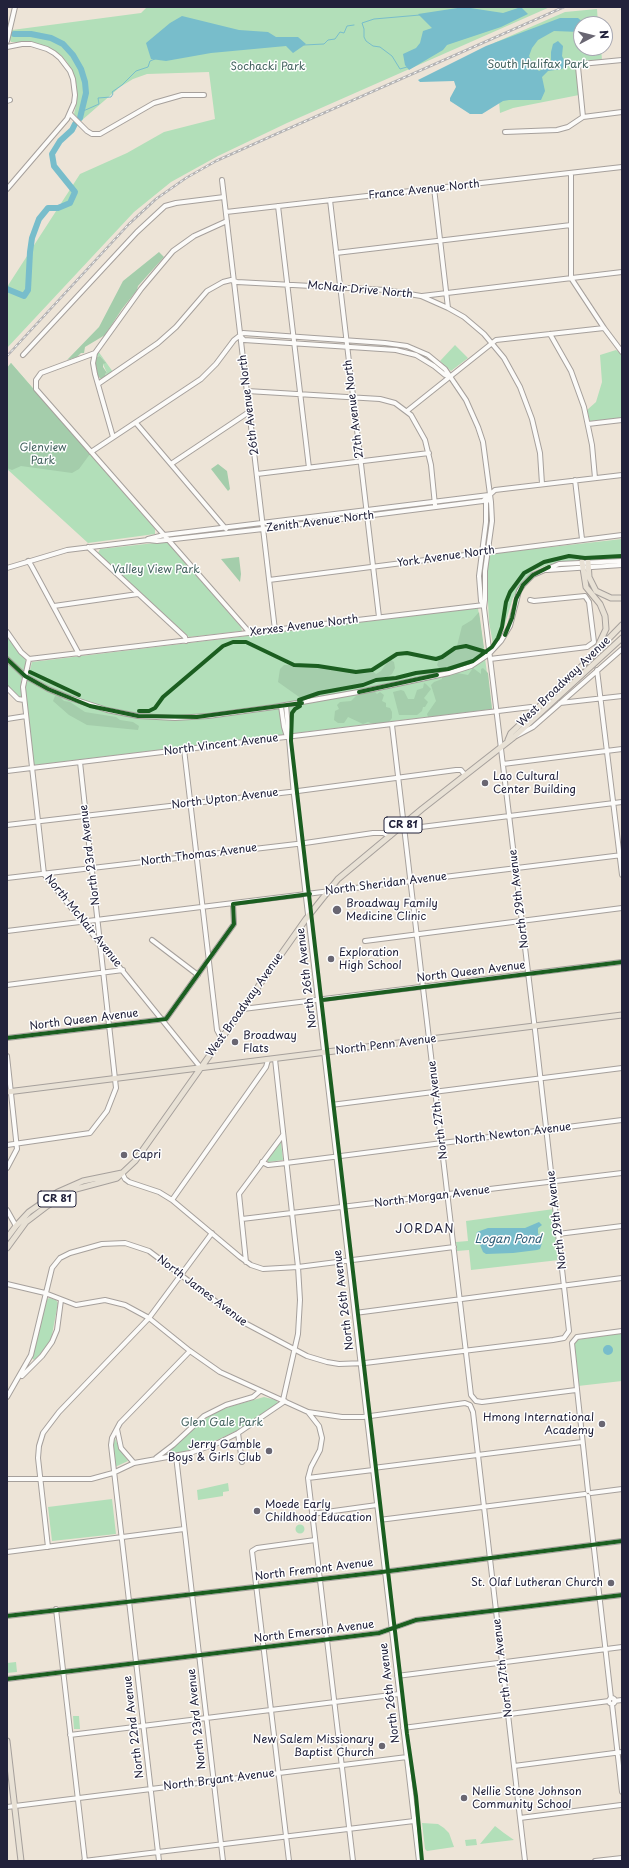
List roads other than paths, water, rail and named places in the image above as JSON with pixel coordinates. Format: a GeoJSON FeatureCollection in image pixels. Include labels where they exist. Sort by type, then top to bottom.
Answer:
{"type":"FeatureCollection","features":[{"type":"Feature","properties":{"kind":"main road"},"geometry":{"type":"LineString","coordinates":[[585,565],[591,583],[596,591],[608,598],[622,598]]}},
{"type":"Feature","properties":{"kind":"main road"},"geometry":{"type":"LineString","coordinates":[[585,565],[586,587],[602,607],[606,624],[603,637],[593,656]]}},
{"type":"Feature","properties":{"kind":"main road","name":"West Broadway Avenue"},"geometry":{"type":"LineString","coordinates":[[508,740],[511,733],[593,656],[622,625]]}},
{"type":"Feature","properties":{"kind":"main road","name":"West Broadway Avenue"},"geometry":{"type":"LineString","coordinates":[[7,1248],[26,1222],[54,1201],[76,1189],[117,1178],[135,1161],[309,916],[344,873],[390,836],[404,827],[465,775],[508,740],[514,737],[622,638]]}},
{"type":"Feature","properties":{"kind":"main road","name":"North Penn Avenue"},"geometry":{"type":"LineString","coordinates":[[9,1092],[622,1015]]}},
{"type":"Feature","properties":{"kind":"main road","name":"CR 81"},"geometry":{"type":"LineString","coordinates":[[7,1238],[35,1206],[66,1188],[83,1181],[122,1173]]}},
{"type":"Feature","properties":{"kind":"main road"},"geometry":{"type":"LineString","coordinates":[[7,1742],[21,1861]]}},
{"type":"Feature","properties":{"kind":"street"},"geometry":{"type":"LineString","coordinates":[[7,41],[15,7]]}},
{"type":"Feature","properties":{"kind":"street"},"geometry":{"type":"LineString","coordinates":[[7,47],[22,44],[39,46],[54,53],[70,71],[74,87],[74,103],[70,114],[7,189]]}},
{"type":"Feature","properties":{"kind":"street"},"geometry":{"type":"LineString","coordinates":[[584,117],[578,67],[581,64],[622,60]]}},
{"type":"Feature","properties":{"kind":"street"},"geometry":{"type":"LineString","coordinates":[[70,114],[87,131],[92,134],[100,134],[154,103],[182,96],[204,95]]}},
{"type":"Feature","properties":{"kind":"street"},"geometry":{"type":"LineString","coordinates":[[505,132],[563,129],[584,117],[622,112]]}},
{"type":"Feature","properties":{"kind":"street","name":"France Avenue North"},"geometry":{"type":"LineString","coordinates":[[226,212],[622,167]]}},
{"type":"Feature","properties":{"kind":"street"},"geometry":{"type":"LineString","coordinates":[[571,174],[571,278],[604,328],[622,352]]}},
{"type":"Feature","properties":{"kind":"street","name":"26th Avenue North"},"geometry":{"type":"LineString","coordinates":[[222,180],[275,630]]}},
{"type":"Feature","properties":{"kind":"street"},"geometry":{"type":"LineString","coordinates":[[434,188],[448,308]]}},
{"type":"Feature","properties":{"kind":"street"},"geometry":{"type":"LineString","coordinates":[[23,356],[132,237],[165,206],[176,203],[224,197]]}},
{"type":"Feature","properties":{"kind":"street","name":"27th Avenue North"},"geometry":{"type":"LineString","coordinates":[[330,200],[379,617]]}},
{"type":"Feature","properties":{"kind":"street"},"geometry":{"type":"LineString","coordinates":[[278,206],[309,468]]}},
{"type":"Feature","properties":{"kind":"street"},"geometry":{"type":"LineString","coordinates":[[113,437],[93,363],[95,353],[141,288],[173,251],[194,236],[227,221]]}},
{"type":"Feature","properties":{"kind":"street"},"geometry":{"type":"LineString","coordinates":[[336,252],[571,225]]}},
{"type":"Feature","properties":{"kind":"street"},"geometry":{"type":"LineString","coordinates":[[422,296],[622,272]]}},
{"type":"Feature","properties":{"kind":"street","name":"McNair Drive North"},"geometry":{"type":"LineString","coordinates":[[98,384],[149,350],[167,336],[210,288],[223,282],[234,281],[386,290],[422,296],[448,308],[474,325],[492,343],[512,372],[527,403],[537,436],[542,484]]}},
{"type":"Feature","properties":{"kind":"street"},"geometry":{"type":"LineString","coordinates":[[407,411],[496,340],[604,328]]}},
{"type":"Feature","properties":{"kind":"street"},"geometry":{"type":"LineString","coordinates":[[91,452],[201,380],[216,364],[234,340],[243,333],[391,343],[407,346],[437,361],[448,371],[450,377],[466,400],[478,427],[486,463],[489,496],[492,510],[484,579],[484,605]]}},
{"type":"Feature","properties":{"kind":"street"},"geometry":{"type":"LineString","coordinates":[[550,334],[571,371],[588,424],[592,445],[595,478]]}},
{"type":"Feature","properties":{"kind":"street"},"geometry":{"type":"LineString","coordinates":[[240,336],[244,340],[386,348],[406,352],[426,360],[444,375],[450,377]]}},
{"type":"Feature","properties":{"kind":"street"},"geometry":{"type":"LineString","coordinates":[[95,353],[39,375],[35,383],[38,391],[250,633]]}},
{"type":"Feature","properties":{"kind":"street"},"geometry":{"type":"LineString","coordinates":[[247,391],[388,400],[396,403],[407,411],[419,429],[429,454],[435,505]]}},
{"type":"Feature","properties":{"kind":"street"},"geometry":{"type":"LineString","coordinates":[[171,464],[249,412]]}},
{"type":"Feature","properties":{"kind":"street"},"geometry":{"type":"LineString","coordinates":[[588,424],[622,420]]}},
{"type":"Feature","properties":{"kind":"street"},"geometry":{"type":"LineString","coordinates":[[136,423],[228,532]]}},
{"type":"Feature","properties":{"kind":"street"},"geometry":{"type":"LineString","coordinates":[[257,474],[429,454]]}},
{"type":"Feature","properties":{"kind":"street","name":"Zenith Avenue North"},"geometry":{"type":"LineString","coordinates":[[148,540],[164,535],[315,516],[366,513],[435,505],[489,496],[495,490],[622,475]]}},
{"type":"Feature","properties":{"kind":"street"},"geometry":{"type":"LineString","coordinates":[[575,480],[582,539]]}},
{"type":"Feature","properties":{"kind":"street"},"geometry":{"type":"LineString","coordinates":[[484,605],[481,601],[480,588],[482,553],[486,526],[486,503],[489,496]]}},
{"type":"Feature","properties":{"kind":"street","name":"Zenith Avenue North"},"geometry":{"type":"LineString","coordinates":[[7,568],[61,551],[148,540],[167,540],[263,529],[316,522],[366,513]]}},
{"type":"Feature","properties":{"kind":"street"},"geometry":{"type":"LineString","coordinates":[[315,516],[316,522]]}},
{"type":"Feature","properties":{"kind":"street","name":"York Avenue North"},"geometry":{"type":"LineString","coordinates":[[269,580],[622,534]]}},
{"type":"Feature","properties":{"kind":"street"},"geometry":{"type":"LineString","coordinates":[[88,547],[185,636],[186,641]]}},
{"type":"Feature","properties":{"kind":"street"},"geometry":{"type":"LineString","coordinates":[[28,561],[79,654]]}},
{"type":"Feature","properties":{"kind":"street"},"geometry":{"type":"LineString","coordinates":[[585,565],[622,561]]}},
{"type":"Feature","properties":{"kind":"street"},"geometry":{"type":"LineString","coordinates":[[7,659],[26,676],[48,689],[90,706],[138,716],[197,717],[283,706],[449,673],[471,666],[496,648],[506,634],[512,618],[516,599],[523,585],[540,571],[559,564],[622,565]]}},
{"type":"Feature","properties":{"kind":"street"},"geometry":{"type":"LineString","coordinates":[[54,606],[138,594]]}},
{"type":"Feature","properties":{"kind":"street"},"geometry":{"type":"LineString","coordinates":[[490,659],[587,647],[594,642],[589,602],[585,596],[530,600]]}},
{"type":"Feature","properties":{"kind":"street","name":"Xerxes Avenue North"},"geometry":{"type":"LineString","coordinates":[[29,659],[484,605]]}},
{"type":"Feature","properties":{"kind":"street","name":"North 29th Avenue"},"geometry":{"type":"LineString","coordinates":[[484,605],[569,1328],[567,1336]]}},
{"type":"Feature","properties":{"kind":"street"},"geometry":{"type":"LineString","coordinates":[[7,632],[21,652],[29,659]]}},
{"type":"Feature","properties":{"kind":"street","name":"West Broadway Avenue"},"geometry":{"type":"LineString","coordinates":[[514,737],[533,727],[622,649]]}},
{"type":"Feature","properties":{"kind":"street","name":"North McNair Avenue"},"geometry":{"type":"LineString","coordinates":[[29,659],[23,687],[44,874],[201,1068]]}},
{"type":"Feature","properties":{"kind":"street"},"geometry":{"type":"LineString","coordinates":[[598,670],[613,803],[621,855],[622,875]]}},
{"type":"Feature","properties":{"kind":"street"},"geometry":{"type":"LineString","coordinates":[[7,688],[18,699],[24,700]]}},
{"type":"Feature","properties":{"kind":"street"},"geometry":{"type":"LineString","coordinates":[[560,704],[622,696]]}},
{"type":"Feature","properties":{"kind":"street","name":"North 26th Avenue"},"geometry":{"type":"LineString","coordinates":[[283,706],[284,727],[288,737],[419,1861]]}},
{"type":"Feature","properties":{"kind":"street","name":"North Vincent Avenue"},"geometry":{"type":"LineString","coordinates":[[7,771],[530,707]]}},
{"type":"Feature","properties":{"kind":"street"},"geometry":{"type":"LineString","coordinates":[[7,719],[26,716]]}},
{"type":"Feature","properties":{"kind":"street","name":"North 27th Avenue"},"geometry":{"type":"LineString","coordinates":[[392,725],[471,1392],[474,1400],[482,1402],[576,1390]]}},
{"type":"Feature","properties":{"kind":"street"},"geometry":{"type":"LineString","coordinates":[[184,749],[217,1030],[222,1039]]}},
{"type":"Feature","properties":{"kind":"street"},"geometry":{"type":"LineString","coordinates":[[503,764],[622,749]]}},
{"type":"Feature","properties":{"kind":"street","name":"North 23rd Avenue"},"geometry":{"type":"LineString","coordinates":[[17,1144],[91,1132],[110,1106],[116,1088],[80,762]]}},
{"type":"Feature","properties":{"kind":"street","name":"North Upton Avenue"},"geometry":{"type":"LineString","coordinates":[[7,825],[456,770],[461,770],[465,775]]}},
{"type":"Feature","properties":{"kind":"street"},"geometry":{"type":"LineString","coordinates":[[404,827],[622,802]]}},
{"type":"Feature","properties":{"kind":"street","name":"North Thomas Avenue"},"geometry":{"type":"LineString","coordinates":[[7,878],[373,833],[383,833],[390,836]]}},
{"type":"Feature","properties":{"kind":"street","name":"North Sheridan Avenue"},"geometry":{"type":"LineString","coordinates":[[7,931],[621,855]]}},
{"type":"Feature","properties":{"kind":"street"},"geometry":{"type":"LineString","coordinates":[[163,1020],[168,1017],[234,924],[233,904]]}},
{"type":"Feature","properties":{"kind":"street"},"geometry":{"type":"LineString","coordinates":[[365,941],[622,908]]}},
{"type":"Feature","properties":{"kind":"street"},"geometry":{"type":"LineString","coordinates":[[152,940],[198,975]]}},
{"type":"Feature","properties":{"kind":"street","name":"North Queen Avenue"},"geometry":{"type":"LineString","coordinates":[[243,1009],[622,962]]}},
{"type":"Feature","properties":{"kind":"street"},"geometry":{"type":"LineString","coordinates":[[7,985],[123,970]]}},
{"type":"Feature","properties":{"kind":"street","name":"North Queen Avenue"},"geometry":{"type":"LineString","coordinates":[[7,1038],[163,1020]]}},
{"type":"Feature","properties":{"kind":"street"},"geometry":{"type":"LineString","coordinates":[[7,1056],[9,1092],[18,1149],[7,1168]]}},
{"type":"Feature","properties":{"kind":"street"},"geometry":{"type":"LineString","coordinates":[[7,1479],[92,1479],[113,1473],[134,1462],[176,1456],[204,1448],[238,1433],[284,1401],[295,1350],[300,1312],[298,1267],[275,1059]]}},
{"type":"Feature","properties":{"kind":"street"},"geometry":{"type":"LineString","coordinates":[[172,1200],[266,1067],[268,1060]]}},
{"type":"Feature","properties":{"kind":"street"},"geometry":{"type":"LineString","coordinates":[[331,1105],[622,1068]]}},
{"type":"Feature","properties":{"kind":"street","name":"North Newton Avenue"},"geometry":{"type":"LineString","coordinates":[[262,1162],[268,1165],[286,1163],[622,1120]]}},
{"type":"Feature","properties":{"kind":"street"},"geometry":{"type":"LineString","coordinates":[[246,1262],[239,1194],[283,1134]]}},
{"type":"Feature","properties":{"kind":"street"},"geometry":{"type":"LineString","coordinates":[[7,1145],[17,1144]]}},
{"type":"Feature","properties":{"kind":"street"},"geometry":{"type":"LineString","coordinates":[[122,1173],[127,1181],[159,1192],[172,1200],[246,1262],[263,1269],[298,1267],[454,1247]]}},
{"type":"Feature","properties":{"kind":"street","name":"North Morgan Avenue"},"geometry":{"type":"LineString","coordinates":[[242,1219],[343,1208],[622,1173]]}},
{"type":"Feature","properties":{"kind":"street"},"geometry":{"type":"LineString","coordinates":[[7,1210],[16,1226]]}},
{"type":"Feature","properties":{"kind":"street"},"geometry":{"type":"LineString","coordinates":[[558,1234],[622,1226]]}},
{"type":"Feature","properties":{"kind":"street"},"geometry":{"type":"LineString","coordinates":[[48,1547],[40,1479],[39,1446],[47,1426],[149,1318],[212,1233]]}},
{"type":"Feature","properties":{"kind":"street","name":"North James Avenue"},"geometry":{"type":"LineString","coordinates":[[7,1397],[31,1355],[52,1268],[60,1258],[73,1252],[102,1244],[125,1243],[142,1248],[154,1254],[243,1322],[295,1350],[327,1362],[361,1363],[561,1339],[567,1336]]}},
{"type":"Feature","properties":{"kind":"street"},"geometry":{"type":"LineString","coordinates":[[355,1312],[622,1278]]}},
{"type":"Feature","properties":{"kind":"street"},"geometry":{"type":"LineString","coordinates":[[7,1284],[45,1293],[76,1305],[96,1301],[117,1302],[136,1309],[220,1372],[260,1391],[308,1412],[342,1417],[367,1416]]}},
{"type":"Feature","properties":{"kind":"street","name":"North James Avenue"},"geometry":{"type":"LineString","coordinates":[[16,1382],[42,1356],[52,1342],[57,1330],[61,1300]]}},
{"type":"Feature","properties":{"kind":"street"},"geometry":{"type":"LineString","coordinates":[[622,1331],[580,1336],[573,1340],[571,1350],[612,1701],[620,1753],[622,1792]]}},
{"type":"Feature","properties":{"kind":"street","name":"North 22nd Avenue"},"geometry":{"type":"LineString","coordinates":[[159,1861],[110,1445],[117,1429],[125,1418],[190,1351]]}},
{"type":"Feature","properties":{"kind":"street"},"geometry":{"type":"LineString","coordinates":[[154,1459],[173,1445],[204,1416],[226,1405],[253,1397],[260,1391]]}},
{"type":"Feature","properties":{"kind":"street","name":"North 27th Avenue"},"geometry":{"type":"LineString","coordinates":[[367,1416],[462,1404],[470,1405],[473,1412],[525,1861]]}},
{"type":"Feature","properties":{"kind":"street"},"geometry":{"type":"LineString","coordinates":[[308,1412],[319,1426],[322,1438],[320,1450],[311,1467],[308,1478],[353,1861]]}},
{"type":"Feature","properties":{"kind":"street"},"geometry":{"type":"LineString","coordinates":[[117,1429],[121,1448],[134,1462]]}},
{"type":"Feature","properties":{"kind":"street"},"geometry":{"type":"LineString","coordinates":[[238,1433],[242,1462]]}},
{"type":"Feature","properties":{"kind":"street"},"geometry":{"type":"LineString","coordinates":[[308,1478],[582,1442]]}},
{"type":"Feature","properties":{"kind":"street","name":"North 23rd Avenue"},"geometry":{"type":"LineString","coordinates":[[176,1456],[223,1861]]}},
{"type":"Feature","properties":{"kind":"street"},"geometry":{"type":"LineString","coordinates":[[379,1520],[622,1489]]}},
{"type":"Feature","properties":{"kind":"street"},"geometry":{"type":"LineString","coordinates":[[312,1514],[377,1505]]}},
{"type":"Feature","properties":{"kind":"street"},"geometry":{"type":"LineString","coordinates":[[7,1552],[184,1529]]}},
{"type":"Feature","properties":{"kind":"street"},"geometry":{"type":"LineString","coordinates":[[289,1861],[252,1553],[254,1548],[315,1540]]}},
{"type":"Feature","properties":{"kind":"street","name":"North Fremont Avenue"},"geometry":{"type":"LineString","coordinates":[[7,1616],[128,1600],[385,1571],[622,1541]]}},
{"type":"Feature","properties":{"kind":"street","name":"North Emerson Avenue"},"geometry":{"type":"LineString","coordinates":[[7,1679],[379,1633],[413,1621],[622,1595]]}},
{"type":"Feature","properties":{"kind":"street"},"geometry":{"type":"LineString","coordinates":[[56,1609],[85,1861],[414,1821]]}},
{"type":"Feature","properties":{"kind":"street"},"geometry":{"type":"LineString","coordinates":[[397,1676],[622,1647]]}},
{"type":"Feature","properties":{"kind":"street"},"geometry":{"type":"LineString","coordinates":[[70,1735],[399,1694]]}},
{"type":"Feature","properties":{"kind":"street"},"geometry":{"type":"LineString","coordinates":[[403,1728],[622,1700]]}},
{"type":"Feature","properties":{"kind":"street"},"geometry":{"type":"LineString","coordinates":[[514,1766],[620,1753]]}},
{"type":"Feature","properties":{"kind":"street","name":"North Bryant Avenue"},"geometry":{"type":"LineString","coordinates":[[7,1807],[406,1756]]}},
{"type":"Feature","properties":{"kind":"street"},"geometry":{"type":"LineString","coordinates":[[520,1818],[622,1805]]}},
{"type":"Feature","properties":{"kind":"street"},"geometry":{"type":"LineString","coordinates":[[595,1861],[622,1858]]}},
{"type":"Feature","properties":{"kind":"water"},"geometry":{"type":"Polygon","coordinates":[[[464,7],[503,13],[521,7],[528,14],[501,27],[447,45],[443,50],[409,70],[405,65],[403,54],[416,48],[420,43],[423,31],[432,28],[418,14],[464,7]]]}},
{"type":"Feature","properties":{"kind":"water"},"geometry":{"type":"Polygon","coordinates":[[[182,16],[239,30],[268,32],[276,37],[298,37],[306,44],[293,53],[286,46],[211,53],[166,61],[151,59],[146,43],[170,23],[182,16]]]}},
{"type":"Feature","properties":{"kind":"water"},"geometry":{"type":"Polygon","coordinates":[[[560,18],[573,18],[573,32],[554,31],[538,40],[532,48],[529,56],[533,65],[539,71],[551,61],[553,44],[558,41],[563,46],[562,56],[566,64],[562,69],[548,71],[542,77],[545,91],[541,100],[503,101],[482,114],[470,114],[450,101],[456,87],[454,81],[420,82],[418,80],[486,46],[560,18]]]}},
{"type":"Feature","properties":{"kind":"water","name":"Logan Pond"},"geometry":{"type":"Polygon","coordinates":[[[539,1222],[542,1225],[538,1228],[538,1233],[542,1243],[540,1249],[537,1250],[486,1254],[483,1252],[476,1235],[477,1232],[488,1228],[525,1228],[539,1222]]]}},
{"type":"Feature","properties":{"kind":"water"},"geometry":{"type":"Polygon","coordinates":[[[606,1345],[610,1345],[612,1346],[612,1354],[606,1355],[603,1352],[603,1348],[606,1345]]]}},
{"type":"Feature","properties":{"kind":"waterway"},"geometry":{"type":"LineString","coordinates":[[407,67],[400,69],[392,56],[380,47],[373,46],[366,41],[362,23],[374,19],[420,15]]}},
{"type":"Feature","properties":{"kind":"waterway"},"geometry":{"type":"LineString","coordinates":[[304,45],[324,44],[328,40],[335,39],[340,32],[344,33],[347,26],[354,25]]}},
{"type":"Feature","properties":{"kind":"waterway"},"geometry":{"type":"LineString","coordinates":[[14,34],[31,34],[51,38],[63,44],[73,55],[81,69],[85,82],[86,93],[80,118]]}},
{"type":"Feature","properties":{"kind":"waterway"},"geometry":{"type":"LineString","coordinates":[[81,112],[99,104],[98,98],[111,97],[113,94],[112,92],[122,85],[136,71],[148,67],[150,61],[155,59]]}},
{"type":"Feature","properties":{"kind":"waterway"},"geometry":{"type":"LineString","coordinates":[[7,289],[24,296],[28,290],[32,238],[39,219],[48,208],[58,208],[70,203],[75,192],[54,166],[52,154],[60,141],[72,130],[75,124]]}},
{"type":"Feature","properties":{"kind":"railway"},"geometry":{"type":"LineString","coordinates":[[7,356],[129,224],[156,199],[186,178],[216,161],[564,7]]}},
{"type":"Feature","properties":{"kind":"place","name":"Lao Cultural Center Building"},"geometry":{"type":"Point","coordinates":[485,783]}},
{"type":"Feature","properties":{"kind":"place","name":"Broadway Family Medicine Clinic"},"geometry":{"type":"Point","coordinates":[337,910]}},
{"type":"Feature","properties":{"kind":"place","name":"Exploration High School"},"geometry":{"type":"Point","coordinates":[331,959]}},
{"type":"Feature","properties":{"kind":"place","name":"Broadway Flats"},"geometry":{"type":"Point","coordinates":[235,1042]}},
{"type":"Feature","properties":{"kind":"place","name":"Capri"},"geometry":{"type":"Point","coordinates":[124,1155]}},
{"type":"Feature","properties":{"kind":"place","name":"Hmong International Academy"},"geometry":{"type":"Point","coordinates":[602,1424]}},
{"type":"Feature","properties":{"kind":"place","name":"Jerry Gamble Boys & Girls Club"},"geometry":{"type":"Point","coordinates":[269,1451]}},
{"type":"Feature","properties":{"kind":"place","name":"Moede Early Childhood Education"},"geometry":{"type":"Point","coordinates":[257,1511]}},
{"type":"Feature","properties":{"kind":"place","name":"St. Olaf Lutheran Church"},"geometry":{"type":"Point","coordinates":[611,1583]}},
{"type":"Feature","properties":{"kind":"place","name":"New Salem Missionary Baptist Church"},"geometry":{"type":"Point","coordinates":[382,1746]}},
{"type":"Feature","properties":{"kind":"place","name":"Nellie Stone Johnson Community School"},"geometry":{"type":"Point","coordinates":[464,1798]}},
{"type":"Feature","properties":{"kind":"district","name":"JORDAN"},"geometry":{"type":"Point","coordinates":[425,1230]}},
{"type":"Feature","properties":{"kind":"park label","name":"South Halifax Park"},"geometry":{"type":"Point","coordinates":[538,65]}},
{"type":"Feature","properties":{"kind":"park label","name":"Sochacki Park"},"geometry":{"type":"Point","coordinates":[268,67]}},
{"type":"Feature","properties":{"kind":"park label","name":"Glenview Park"},"geometry":{"type":"Point","coordinates":[43,454]}},
{"type":"Feature","properties":{"kind":"park label","name":"Valley View Park"},"geometry":{"type":"Point","coordinates":[156,570]}},
{"type":"Feature","properties":{"kind":"park label","name":"Glen Gale Park"},"geometry":{"type":"Point","coordinates":[222,1423]}}]}
